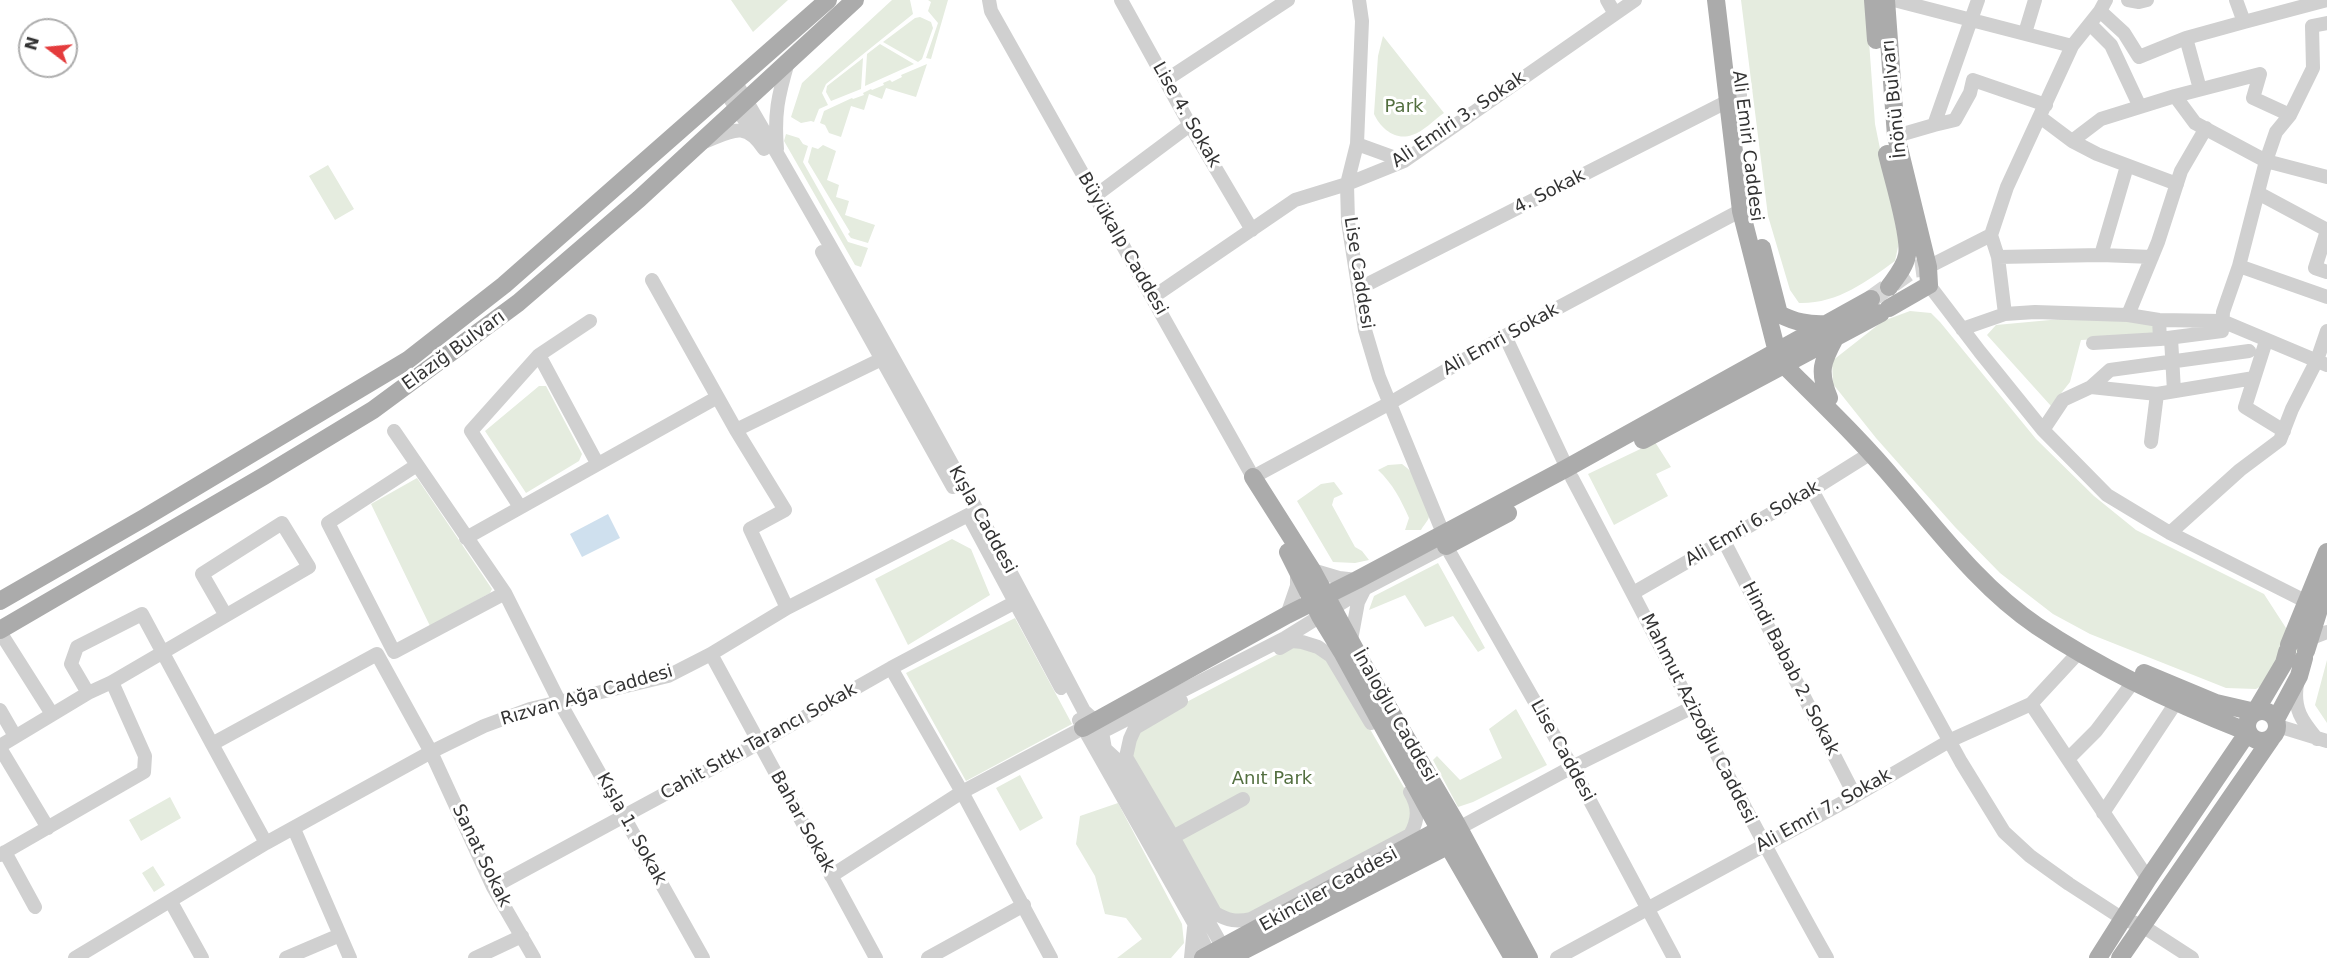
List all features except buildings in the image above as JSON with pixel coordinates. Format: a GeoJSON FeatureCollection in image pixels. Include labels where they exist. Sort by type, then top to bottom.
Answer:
{"type":"FeatureCollection","features":[{"type":"Feature","properties":{"kind":"main road","name":"Elazığ Bulvarı"},"geometry":{"type":"LineString","coordinates":[[0,601],[408,360],[504,285],[828,0]]}},
{"type":"Feature","properties":{"kind":"main road","name":"Elazığ Bulvarı"},"geometry":{"type":"LineString","coordinates":[[0,631],[373,410],[518,303],[697,146],[855,0]]}},
{"type":"Feature","properties":{"kind":"main road"},"geometry":{"type":"LineString","coordinates":[[1716,0],[1734,98]]}},
{"type":"Feature","properties":{"kind":"main road","name":"Ali Emiri Caddesi"},"geometry":{"type":"LineString","coordinates":[[1728,0],[1734,98],[1746,208],[1779,314],[1786,356]]}},
{"type":"Feature","properties":{"kind":"main road"},"geometry":{"type":"LineString","coordinates":[[1873,0],[1884,137],[1907,234],[1908,253],[1902,268],[1889,287]]}},
{"type":"Feature","properties":{"kind":"main road","name":"İnönü Bulvarı"},"geometry":{"type":"LineString","coordinates":[[1886,0],[1896,136],[1929,276]]}},
{"type":"Feature","properties":{"kind":"main road"},"geometry":{"type":"LineString","coordinates":[[1746,208],[1786,356],[1950,545],[2000,595],[2036,625],[2080,651],[2134,681],[2223,723],[2248,732],[2258,741],[2275,728]]}},
{"type":"Feature","properties":{"kind":"main road"},"geometry":{"type":"LineString","coordinates":[[1092,730],[1287,615],[1322,606],[1880,307],[1929,276]]}},
{"type":"Feature","properties":{"kind":"main road"},"geometry":{"type":"LineString","coordinates":[[1779,314],[1796,322],[1832,331]]}},
{"type":"Feature","properties":{"kind":"main road"},"geometry":{"type":"LineString","coordinates":[[1829,398],[1822,382],[1821,370],[1832,331]]}},
{"type":"Feature","properties":{"kind":"main road"},"geometry":{"type":"LineString","coordinates":[[1786,356],[1848,419],[1853,432]]}},
{"type":"Feature","properties":{"kind":"main road"},"geometry":{"type":"LineString","coordinates":[[1253,477],[1273,525],[1304,570],[1322,606],[1347,646],[1426,804],[1453,832]]}},
{"type":"Feature","properties":{"kind":"main road"},"geometry":{"type":"LineString","coordinates":[[2317,606],[2327,552]]}},
{"type":"Feature","properties":{"kind":"main road"},"geometry":{"type":"LineString","coordinates":[[2120,958],[2275,728],[2299,654],[2327,584]]}},
{"type":"Feature","properties":{"kind":"main road","name":"İnaloğlu Caddesi"},"geometry":{"type":"LineString","coordinates":[[1347,646],[1453,832],[1529,958]]}},
{"type":"Feature","properties":{"kind":"main road"},"geometry":{"type":"LineString","coordinates":[[2080,651],[2109,658],[2216,703],[2255,712],[2269,712],[2275,728]]}},
{"type":"Feature","properties":{"kind":"main road"},"geometry":{"type":"LineString","coordinates":[[2098,958],[2148,879],[2248,732],[2247,723],[2284,663],[2299,654]]}},
{"type":"Feature","properties":{"kind":"main road"},"geometry":{"type":"LineString","coordinates":[[2223,723],[2230,731],[2231,738],[2228,760]]}},
{"type":"Feature","properties":{"kind":"main road","name":"İnaloğlu Caddesi"},"geometry":{"type":"LineString","coordinates":[[1453,832],[1513,958]]}},
{"type":"Feature","properties":{"kind":"main road","name":"Ekinciler Caddesi"},"geometry":{"type":"LineString","coordinates":[[1213,956],[1259,928],[1413,844],[1453,832]]}},
{"type":"Feature","properties":{"kind":"main road","name":"Ekinciler Caddesi"},"geometry":{"type":"LineString","coordinates":[[1213,956],[1453,832]]}},
{"type":"Feature","properties":{"kind":"street","name":"Büyükalp Caddesi"},"geometry":{"type":"LineString","coordinates":[[979,0],[984,8],[990,6],[1253,477]]}},
{"type":"Feature","properties":{"kind":"street","name":"Lise 4. Sokak"},"geometry":{"type":"LineString","coordinates":[[1121,0],[1190,125],[1252,230]]}},
{"type":"Feature","properties":{"kind":"street"},"geometry":{"type":"LineString","coordinates":[[1166,80],[1288,0]]}},
{"type":"Feature","properties":{"kind":"street","name":"Lise Caddesi"},"geometry":{"type":"LineString","coordinates":[[1359,0],[1362,21],[1357,144],[1347,184],[1348,222],[1365,330],[1379,377],[1444,540],[1572,767],[1674,958]]}},
{"type":"Feature","properties":{"kind":"street"},"geometry":{"type":"LineString","coordinates":[[1607,0],[1615,14]]}},
{"type":"Feature","properties":{"kind":"street","name":"Ali Emiri 3. Sokak"},"geometry":{"type":"LineString","coordinates":[[1153,297],[1295,200],[1347,184],[1404,161],[1635,0]]}},
{"type":"Feature","properties":{"kind":"street"},"geometry":{"type":"LineString","coordinates":[[1894,0],[2072,46]]}},
{"type":"Feature","properties":{"kind":"street"},"geometry":{"type":"LineString","coordinates":[[1934,125],[1978,0]]}},
{"type":"Feature","properties":{"kind":"street"},"geometry":{"type":"LineString","coordinates":[[2025,33],[2035,0]]}},
{"type":"Feature","properties":{"kind":"street"},"geometry":{"type":"LineString","coordinates":[[2128,0],[2139,2],[2147,0]]}},
{"type":"Feature","properties":{"kind":"street"},"geometry":{"type":"LineString","coordinates":[[2236,0],[2244,22]]}},
{"type":"Feature","properties":{"kind":"street"},"geometry":{"type":"LineString","coordinates":[[2005,314],[1998,256],[1991,235],[2007,187],[2072,46],[2103,5],[2139,57],[2186,38],[2326,0]]}},
{"type":"Feature","properties":{"kind":"street"},"geometry":{"type":"LineString","coordinates":[[2093,343],[2222,331],[2223,312],[2240,266],[2266,161],[2276,132],[2290,115],[2313,68],[2312,26],[2327,23]]}},
{"type":"Feature","properties":{"kind":"street"},"geometry":{"type":"LineString","coordinates":[[2090,24],[2111,45],[2140,106]]}},
{"type":"Feature","properties":{"kind":"street"},"geometry":{"type":"LineString","coordinates":[[2186,38],[2200,89]]}},
{"type":"Feature","properties":{"kind":"street"},"geometry":{"type":"LineString","coordinates":[[777,154],[775,119],[777,99],[788,62]]}},
{"type":"Feature","properties":{"kind":"street"},"geometry":{"type":"LineString","coordinates":[[2072,141],[2101,119],[2175,96],[2260,74],[2253,98],[2290,115]]}},
{"type":"Feature","properties":{"kind":"street"},"geometry":{"type":"LineString","coordinates":[[1896,136],[1955,120],[1970,93],[1973,80],[2043,111],[2072,141],[2097,154],[2177,184]]}},
{"type":"Feature","properties":{"kind":"street","name":"Kışla Caddesi"},"geometry":{"type":"LineString","coordinates":[[729,86],[777,154],[972,513],[1084,711],[1092,730],[1105,749],[1118,761],[1200,920],[1213,956]]}},
{"type":"Feature","properties":{"kind":"street"},"geometry":{"type":"LineString","coordinates":[[2175,96],[2195,123],[2266,161],[2327,177]]}},
{"type":"Feature","properties":{"kind":"street","name":"4. Sokak"},"geometry":{"type":"LineString","coordinates":[[1360,288],[1734,98]]}},
{"type":"Feature","properties":{"kind":"street"},"geometry":{"type":"LineString","coordinates":[[736,430],[887,356],[755,135],[741,105]]}},
{"type":"Feature","properties":{"kind":"street"},"geometry":{"type":"LineString","coordinates":[[1095,196],[1190,125]]}},
{"type":"Feature","properties":{"kind":"street"},"geometry":{"type":"LineString","coordinates":[[2128,315],[2152,257],[2181,171],[2206,128]]}},
{"type":"Feature","properties":{"kind":"street"},"geometry":{"type":"LineString","coordinates":[[697,146],[733,131],[742,130],[755,135]]}},
{"type":"Feature","properties":{"kind":"street"},"geometry":{"type":"LineString","coordinates":[[1357,144],[1404,161]]}},
{"type":"Feature","properties":{"kind":"street"},"geometry":{"type":"LineString","coordinates":[[2101,255],[2127,166]]}},
{"type":"Feature","properties":{"kind":"street"},"geometry":{"type":"LineString","coordinates":[[2258,193],[2327,230],[2315,268],[2327,272]]}},
{"type":"Feature","properties":{"kind":"street","name":"Ali Emri Sokak"},"geometry":{"type":"LineString","coordinates":[[1253,477],[1390,404],[1506,336],[1746,208]]}},
{"type":"Feature","properties":{"kind":"street"},"geometry":{"type":"LineString","coordinates":[[1991,235],[1929,276],[1962,329],[2043,430],[2107,495],[2170,533],[2317,606]]}},
{"type":"Feature","properties":{"kind":"street"},"geometry":{"type":"LineString","coordinates":[[1998,256],[2152,257]]}},
{"type":"Feature","properties":{"kind":"street"},"geometry":{"type":"LineString","coordinates":[[2240,266],[2327,297]]}},
{"type":"Feature","properties":{"kind":"street"},"geometry":{"type":"LineString","coordinates":[[652,280],[716,398],[785,510],[750,529],[787,608]]}},
{"type":"Feature","properties":{"kind":"street"},"geometry":{"type":"LineString","coordinates":[[1962,329],[2005,314],[2128,315],[2159,320],[2222,321],[2266,341],[2322,362]]}},
{"type":"Feature","properties":{"kind":"street"},"geometry":{"type":"LineString","coordinates":[[2159,320],[2172,362],[2174,391]]}},
{"type":"Feature","properties":{"kind":"street"},"geometry":{"type":"LineString","coordinates":[[520,507],[471,431],[539,356],[590,321]]}},
{"type":"Feature","properties":{"kind":"street"},"geometry":{"type":"LineString","coordinates":[[2170,533],[2240,470],[2280,440],[2292,409],[2322,362],[2327,332]]}},
{"type":"Feature","properties":{"kind":"street","name":"Mahmut Azizoğlu Caddesi"},"geometry":{"type":"LineString","coordinates":[[1506,336],[1570,473],[1691,708],[1763,845],[1827,958]]}},
{"type":"Feature","properties":{"kind":"street"},"geometry":{"type":"LineString","coordinates":[[2266,341],[2245,408],[2284,431]]}},
{"type":"Feature","properties":{"kind":"street"},"geometry":{"type":"LineString","coordinates":[[2043,430],[2063,400],[2091,387],[2110,370],[2248,351]]}},
{"type":"Feature","properties":{"kind":"street"},"geometry":{"type":"LineString","coordinates":[[539,356],[597,463]]}},
{"type":"Feature","properties":{"kind":"street"},"geometry":{"type":"LineString","coordinates":[[2091,387],[2157,394],[2254,378]]}},
{"type":"Feature","properties":{"kind":"street"},"geometry":{"type":"LineString","coordinates":[[2151,442],[2157,394]]}},
{"type":"Feature","properties":{"kind":"street"},"geometry":{"type":"LineString","coordinates":[[466,538],[716,398]]}},
{"type":"Feature","properties":{"kind":"street","name":"Kışla 1. Sokak"},"geometry":{"type":"LineString","coordinates":[[394,430],[505,593],[559,701],[703,958]]}},
{"type":"Feature","properties":{"kind":"street","name":"Ali Emri 6. Sokak"},"geometry":{"type":"LineString","coordinates":[[1633,593],[1724,542],[1871,453]]}},
{"type":"Feature","properties":{"kind":"street"},"geometry":{"type":"LineString","coordinates":[[417,465],[328,523],[394,652],[505,593]]}},
{"type":"Feature","properties":{"kind":"street"},"geometry":{"type":"LineString","coordinates":[[1812,490],[1979,794],[2004,832],[2030,856],[2123,919],[2141,925],[2192,958]]}},
{"type":"Feature","properties":{"kind":"street","name":"Rızvan Ağa Caddesi"},"geometry":{"type":"LineString","coordinates":[[75,958],[266,843],[431,752],[484,726],[559,701],[611,691],[668,676],[711,654],[787,608],[972,513]]}},
{"type":"Feature","properties":{"kind":"street"},"geometry":{"type":"LineString","coordinates":[[48,828],[0,747],[88,693],[112,682],[309,567],[282,523],[202,574],[225,615]]}},
{"type":"Feature","properties":{"kind":"street","name":"Hindi Babab 2. Sokak"},"geometry":{"type":"LineString","coordinates":[[1724,542],[1855,796]]}},
{"type":"Feature","properties":{"kind":"street"},"geometry":{"type":"LineString","coordinates":[[1285,638],[1312,636],[1347,646],[1360,585],[1304,570],[1287,615]]}},
{"type":"Feature","properties":{"kind":"street","name":"Cahit Sıtkı Tarancı Sokak"},"geometry":{"type":"LineString","coordinates":[[493,887],[759,743],[891,668],[1020,600]]}},
{"type":"Feature","properties":{"kind":"street"},"geometry":{"type":"LineString","coordinates":[[831,876],[962,792],[1092,730],[1134,716],[1285,638],[1322,606]]}},
{"type":"Feature","properties":{"kind":"street"},"geometry":{"type":"LineString","coordinates":[[88,693],[71,664],[77,647],[142,614],[266,843]]}},
{"type":"Feature","properties":{"kind":"street"},"geometry":{"type":"LineString","coordinates":[[0,631],[52,714]]}},
{"type":"Feature","properties":{"kind":"street"},"geometry":{"type":"LineString","coordinates":[[2322,740],[2298,714],[2296,693],[2299,654],[2327,632]]}},
{"type":"Feature","properties":{"kind":"street"},"geometry":{"type":"LineString","coordinates":[[1292,642],[1302,642],[1318,647],[1331,656],[1416,802],[1416,824],[1410,835],[1290,900],[1251,919],[1236,922],[1224,919],[1215,913],[1173,837],[1126,757],[1135,728],[1292,642]]}},
{"type":"Feature","properties":{"kind":"street","name":"Ali Emri 7. Sokak"},"geometry":{"type":"LineString","coordinates":[[1557,958],[1855,796],[1951,741],[2031,704],[2080,651]]}},
{"type":"Feature","properties":{"kind":"street","name":"Sanat Sokak"},"geometry":{"type":"LineString","coordinates":[[212,744],[377,654],[431,752],[493,887],[534,958]]}},
{"type":"Feature","properties":{"kind":"street","name":"Bahar Sokak"},"geometry":{"type":"LineString","coordinates":[[711,654],[876,958]]}},
{"type":"Feature","properties":{"kind":"street"},"geometry":{"type":"LineString","coordinates":[[891,668],[962,792],[1051,958]]}},
{"type":"Feature","properties":{"kind":"street"},"geometry":{"type":"LineString","coordinates":[[2068,759],[2097,731],[2134,681]]}},
{"type":"Feature","properties":{"kind":"street"},"geometry":{"type":"LineString","coordinates":[[36,907],[2,854],[144,772],[145,756],[112,682]]}},
{"type":"Feature","properties":{"kind":"street"},"geometry":{"type":"LineString","coordinates":[[2103,813],[2177,701]]}},
{"type":"Feature","properties":{"kind":"street"},"geometry":{"type":"LineString","coordinates":[[2031,704],[2148,879]]}},
{"type":"Feature","properties":{"kind":"street","name":"Ekinciler Caddesi"},"geometry":{"type":"LineString","coordinates":[[1453,832],[1572,767],[1691,708]]}},
{"type":"Feature","properties":{"kind":"street"},"geometry":{"type":"LineString","coordinates":[[0,710],[15,736]]}},
{"type":"Feature","properties":{"kind":"street"},"geometry":{"type":"LineString","coordinates":[[1118,761],[1120,748],[1134,716]]}},
{"type":"Feature","properties":{"kind":"street"},"geometry":{"type":"LineString","coordinates":[[2275,728],[2322,740]]}},
{"type":"Feature","properties":{"kind":"street"},"geometry":{"type":"LineString","coordinates":[[1092,730],[1200,920],[1213,956]]}},
{"type":"Feature","properties":{"kind":"street"},"geometry":{"type":"LineString","coordinates":[[1173,837],[1242,799]]}},
{"type":"Feature","properties":{"kind":"street"},"geometry":{"type":"LineString","coordinates":[[1413,844],[1426,817],[1426,804]]}},
{"type":"Feature","properties":{"kind":"street"},"geometry":{"type":"LineString","coordinates":[[294,829],[350,958]]}},
{"type":"Feature","properties":{"kind":"street"},"geometry":{"type":"LineString","coordinates":[[171,902],[202,958]]}},
{"type":"Feature","properties":{"kind":"street"},"geometry":{"type":"LineString","coordinates":[[928,958],[1024,905]]}},
{"type":"Feature","properties":{"kind":"street"},"geometry":{"type":"LineString","coordinates":[[1200,920],[1240,929],[1259,928]]}},
{"type":"Feature","properties":{"kind":"street"},"geometry":{"type":"LineString","coordinates":[[286,958],[340,935]]}},
{"type":"Feature","properties":{"kind":"street"},"geometry":{"type":"LineString","coordinates":[[475,958],[522,936]]}},
{"type":"Feature","properties":{"kind":"green space"},"geometry":{"type":"Polygon","coordinates":[[[731,0],[788,0],[753,32],[731,0]]]}},
{"type":"Feature","properties":{"kind":"green space"},"geometry":{"type":"Polygon","coordinates":[[[892,0],[910,0],[913,14],[826,84],[822,93],[828,105],[819,109],[814,122],[801,123],[791,117],[802,83],[892,0]]]}},
{"type":"Feature","properties":{"kind":"green space"},"geometry":{"type":"Polygon","coordinates":[[[928,0],[948,0],[931,59],[926,58],[938,23],[928,11],[931,2],[928,0]]]}},
{"type":"Feature","properties":{"kind":"green space"},"geometry":{"type":"Polygon","coordinates":[[[1741,0],[1866,0],[1875,124],[1899,242],[1895,261],[1862,284],[1826,300],[1799,303],[1790,290],[1768,216],[1741,0]]]}},
{"type":"Feature","properties":{"kind":"green space"},"geometry":{"type":"Polygon","coordinates":[[[920,17],[931,22],[933,28],[922,59],[918,62],[883,42],[915,18],[920,17]]]}},
{"type":"Feature","properties":{"kind":"green space","name":"Park"},"geometry":{"type":"Polygon","coordinates":[[[1383,36],[1444,113],[1412,135],[1395,135],[1385,129],[1374,114],[1378,56],[1383,36]]]}},
{"type":"Feature","properties":{"kind":"green space"},"geometry":{"type":"Polygon","coordinates":[[[880,44],[914,64],[865,86],[867,54],[880,44]]]}},
{"type":"Feature","properties":{"kind":"green space"},"geometry":{"type":"Polygon","coordinates":[[[863,58],[861,89],[831,101],[826,92],[827,86],[863,58]]]}},
{"type":"Feature","properties":{"kind":"green space"},"geometry":{"type":"Polygon","coordinates":[[[927,64],[916,97],[886,88],[882,99],[869,94],[864,110],[851,106],[841,137],[829,133],[825,125],[820,123],[824,111],[864,95],[863,93],[871,89],[884,85],[883,83],[890,80],[892,82],[902,77],[901,75],[927,64]]]}},
{"type":"Feature","properties":{"kind":"green space"},"geometry":{"type":"Polygon","coordinates":[[[786,134],[799,138],[803,144],[808,146],[803,162],[848,242],[868,248],[861,267],[855,265],[784,141],[786,134]]]}},
{"type":"Feature","properties":{"kind":"green space"},"geometry":{"type":"Polygon","coordinates":[[[823,145],[836,151],[827,180],[839,185],[836,197],[849,201],[845,215],[875,225],[868,243],[851,238],[848,234],[850,232],[808,162],[812,147],[818,149],[823,145]]]}},
{"type":"Feature","properties":{"kind":"green space"},"geometry":{"type":"Polygon","coordinates":[[[328,165],[354,209],[335,220],[309,176],[328,165]]]}},
{"type":"Feature","properties":{"kind":"green space"},"geometry":{"type":"Polygon","coordinates":[[[1910,311],[1931,313],[2036,439],[2094,496],[2136,530],[2264,594],[2286,628],[2302,633],[2294,661],[2270,681],[2256,689],[2226,688],[2090,634],[2053,614],[2000,573],[1955,527],[1876,438],[1833,384],[1832,361],[1883,321],[1910,311]]]}},
{"type":"Feature","properties":{"kind":"green space"},"geometry":{"type":"Polygon","coordinates":[[[2072,318],[2129,319],[2155,324],[2155,336],[2081,340],[2070,382],[2051,406],[1987,335],[1996,325],[2072,318]]]}},
{"type":"Feature","properties":{"kind":"green space"},"geometry":{"type":"Polygon","coordinates":[[[539,386],[546,386],[582,454],[579,461],[526,493],[485,431],[539,386]]]}},
{"type":"Feature","properties":{"kind":"green space"},"geometry":{"type":"Polygon","coordinates":[[[1655,442],[1671,467],[1656,474],[1668,496],[1614,525],[1588,474],[1655,442]]]}},
{"type":"Feature","properties":{"kind":"green space"},"geometry":{"type":"Polygon","coordinates":[[[1402,464],[1418,480],[1427,494],[1429,517],[1421,530],[1405,530],[1409,518],[1396,492],[1378,470],[1388,465],[1402,464]]]}},
{"type":"Feature","properties":{"kind":"green space"},"geometry":{"type":"Polygon","coordinates":[[[417,478],[492,589],[490,593],[430,626],[371,504],[417,478]]]}},
{"type":"Feature","properties":{"kind":"green space"},"geometry":{"type":"Polygon","coordinates":[[[1334,482],[1343,494],[1334,498],[1332,505],[1355,547],[1362,551],[1369,560],[1355,563],[1333,562],[1297,501],[1321,484],[1334,482]]]}},
{"type":"Feature","properties":{"kind":"green space"},"geometry":{"type":"Polygon","coordinates":[[[952,539],[971,549],[990,595],[908,645],[875,579],[952,539]]]}},
{"type":"Feature","properties":{"kind":"green space"},"geometry":{"type":"Polygon","coordinates":[[[1438,563],[1485,648],[1478,652],[1453,616],[1425,627],[1405,595],[1369,610],[1374,596],[1438,563]]]}},
{"type":"Feature","properties":{"kind":"green space"},"geometry":{"type":"Polygon","coordinates":[[[1015,618],[1072,724],[966,781],[906,673],[1015,618]]]}},
{"type":"Feature","properties":{"kind":"green space","name":"Anıt Park"},"geometry":{"type":"Polygon","coordinates":[[[1295,645],[1328,657],[1413,803],[1415,819],[1404,833],[1238,919],[1215,908],[1129,754],[1139,727],[1295,645]]]}},
{"type":"Feature","properties":{"kind":"green space"},"geometry":{"type":"Polygon","coordinates":[[[2327,660],[2327,723],[2315,705],[2327,660]]]}},
{"type":"Feature","properties":{"kind":"green space"},"geometry":{"type":"Polygon","coordinates":[[[1516,709],[1547,765],[1473,802],[1458,807],[1433,760],[1437,756],[1460,780],[1502,758],[1489,729],[1516,709]]]}},
{"type":"Feature","properties":{"kind":"green space"},"geometry":{"type":"Polygon","coordinates":[[[1020,775],[1043,818],[1020,831],[996,788],[1020,775]]]}},
{"type":"Feature","properties":{"kind":"green space"},"geometry":{"type":"Polygon","coordinates":[[[170,797],[181,818],[141,841],[129,820],[170,797]]]}},
{"type":"Feature","properties":{"kind":"green space"},"geometry":{"type":"Polygon","coordinates":[[[1118,803],[1182,924],[1184,943],[1171,958],[1117,958],[1142,939],[1126,918],[1105,914],[1095,876],[1076,844],[1080,816],[1118,803]]]}},
{"type":"Feature","properties":{"kind":"green space"},"geometry":{"type":"Polygon","coordinates":[[[153,866],[165,885],[154,892],[142,873],[153,866]]]}},
{"type":"Feature","properties":{"kind":"water"},"geometry":{"type":"Polygon","coordinates":[[[608,514],[620,538],[582,557],[570,534],[608,514]]]}},
{"type":"Feature","properties":{"kind":"tunnel"},"geometry":{"type":"LineString","coordinates":[[1871,299],[1913,269],[1928,267]]}}]}
